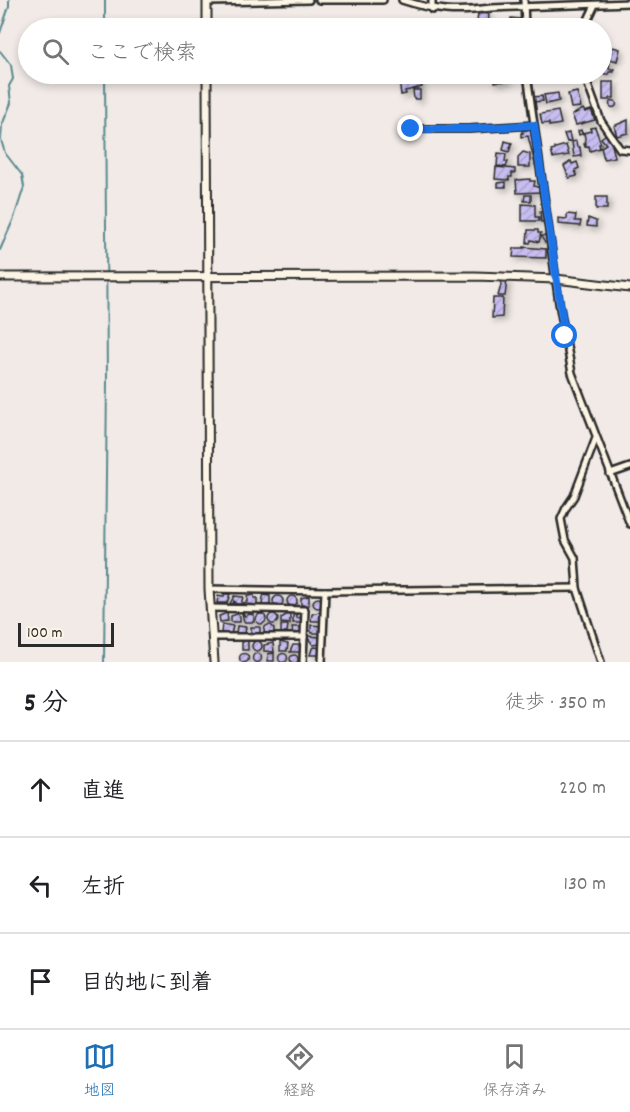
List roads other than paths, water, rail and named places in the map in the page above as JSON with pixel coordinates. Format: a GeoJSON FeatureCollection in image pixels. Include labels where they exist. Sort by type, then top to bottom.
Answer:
{"type":"FeatureCollection","features":[{"type":"Feature","properties":{"kind":"street"},"geometry":{"type":"LineString","coordinates":[[207,18],[207,1],[309,0]]}},
{"type":"Feature","properties":{"kind":"street"},"geometry":{"type":"LineString","coordinates":[[319,0],[383,0]]}},
{"type":"Feature","properties":{"kind":"street"},"geometry":{"type":"LineString","coordinates":[[402,0],[432,10],[469,11],[491,8],[630,3]]}},
{"type":"Feature","properties":{"kind":"street"},"geometry":{"type":"LineString","coordinates":[[432,0],[432,10]]}},
{"type":"Feature","properties":{"kind":"street"},"geometry":{"type":"LineString","coordinates":[[524,0],[525,18]]}},
{"type":"Feature","properties":{"kind":"street"},"geometry":{"type":"LineString","coordinates":[[588,18],[594,5]]}},
{"type":"Feature","properties":{"kind":"street"},"geometry":{"type":"LineString","coordinates":[[207,84],[209,589],[214,662]]}},
{"type":"Feature","properties":{"kind":"street"},"geometry":{"type":"LineString","coordinates":[[528,84],[572,373],[630,524]]}},
{"type":"Feature","properties":{"kind":"street"},"geometry":{"type":"LineString","coordinates":[[587,84],[600,121],[620,148],[630,150]]}},
{"type":"Feature","properties":{"kind":"street"},"geometry":{"type":"LineString","coordinates":[[411,129],[469,129],[534,125]]}},
{"type":"Feature","properties":{"kind":"street"},"geometry":{"type":"LineString","coordinates":[[0,277],[475,276],[556,279],[630,288]]}},
{"type":"Feature","properties":{"kind":"street"},"geometry":{"type":"LineString","coordinates":[[596,438],[574,496],[561,519],[565,540],[575,558],[577,588],[601,662]]}},
{"type":"Feature","properties":{"kind":"street"},"geometry":{"type":"LineString","coordinates":[[610,474],[630,467]]}},
{"type":"Feature","properties":{"kind":"street"},"geometry":{"type":"LineString","coordinates":[[209,589],[325,591],[577,588]]}},
{"type":"Feature","properties":{"kind":"street"},"geometry":{"type":"LineString","coordinates":[[322,662],[325,591]]}},
{"type":"Feature","properties":{"kind":"street"},"geometry":{"type":"LineString","coordinates":[[210,608],[305,610],[303,662]]}},
{"type":"Feature","properties":{"kind":"street"},"geometry":{"type":"LineString","coordinates":[[212,636],[304,637]]}},
{"type":"Feature","properties":{"kind":"waterway"},"geometry":{"type":"LineString","coordinates":[[0,33],[9,0]]}},
{"type":"Feature","properties":{"kind":"waterway"},"geometry":{"type":"LineString","coordinates":[[105,0],[105,18]]}},
{"type":"Feature","properties":{"kind":"waterway"},"geometry":{"type":"LineString","coordinates":[[0,51],[11,65],[13,79],[9,86],[11,103],[2,125],[1,140],[5,153],[22,175],[24,187],[0,250]]}},
{"type":"Feature","properties":{"kind":"waterway"},"geometry":{"type":"LineString","coordinates":[[104,662],[107,381],[105,84]]}}]}
